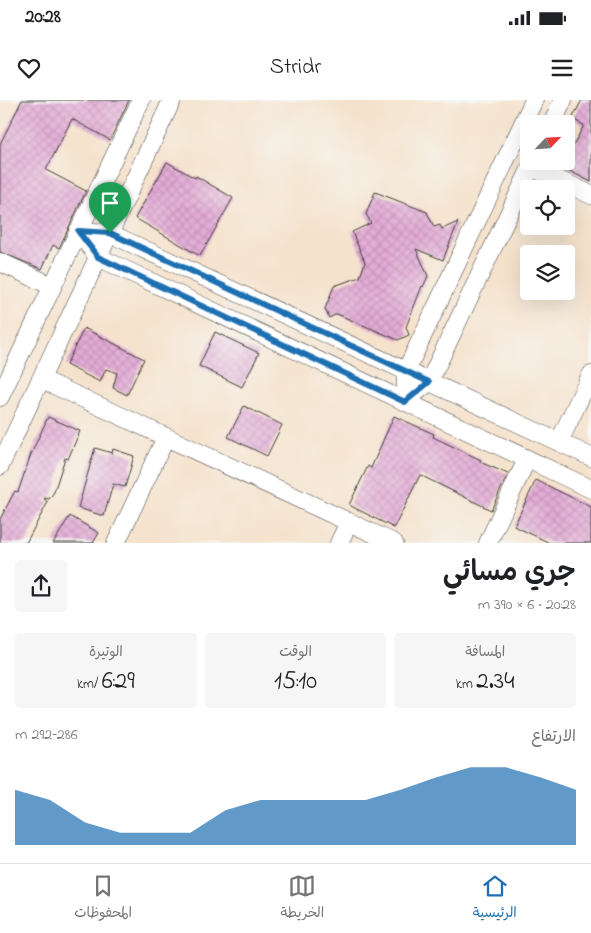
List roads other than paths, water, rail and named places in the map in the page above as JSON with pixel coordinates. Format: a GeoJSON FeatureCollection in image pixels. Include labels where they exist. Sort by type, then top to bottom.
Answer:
{"type":"FeatureCollection","features":[{"type":"Feature","properties":{"kind":"street"},"geometry":{"type":"LineString","coordinates":[[1,393],[140,100]]}},
{"type":"Feature","properties":{"kind":"street"},"geometry":{"type":"LineString","coordinates":[[0,466],[172,100]]}},
{"type":"Feature","properties":{"kind":"street"},"geometry":{"type":"LineString","coordinates":[[405,402],[406,371],[534,100]]}},
{"type":"Feature","properties":{"kind":"street"},"geometry":{"type":"LineString","coordinates":[[556,115],[563,100]]}},
{"type":"Feature","properties":{"kind":"street"},"geometry":{"type":"LineString","coordinates":[[405,402],[429,382],[530,170]]}},
{"type":"Feature","properties":{"kind":"street"},"geometry":{"type":"LineString","coordinates":[[544,170],[591,195]]}},
{"type":"Feature","properties":{"kind":"street"},"geometry":{"type":"LineString","coordinates":[[78,231],[110,233],[591,458]]}},
{"type":"Feature","properties":{"kind":"street"},"geometry":{"type":"LineString","coordinates":[[78,231],[98,257],[591,490]]}},
{"type":"Feature","properties":{"kind":"street"},"geometry":{"type":"LineString","coordinates":[[0,262],[52,286]]}},
{"type":"Feature","properties":{"kind":"street"},"geometry":{"type":"LineString","coordinates":[[558,442],[591,375]]}},
{"type":"Feature","properties":{"kind":"street"},"geometry":{"type":"LineString","coordinates":[[41,379],[394,543]]}},
{"type":"Feature","properties":{"kind":"street"},"geometry":{"type":"LineString","coordinates":[[116,543],[166,437]]}},
{"type":"Feature","properties":{"kind":"street"},"geometry":{"type":"LineString","coordinates":[[488,543],[527,459]]}},
{"type":"Feature","properties":{"kind":"street"},"geometry":{"type":"LineString","coordinates":[[339,543],[349,522]]}}]}
